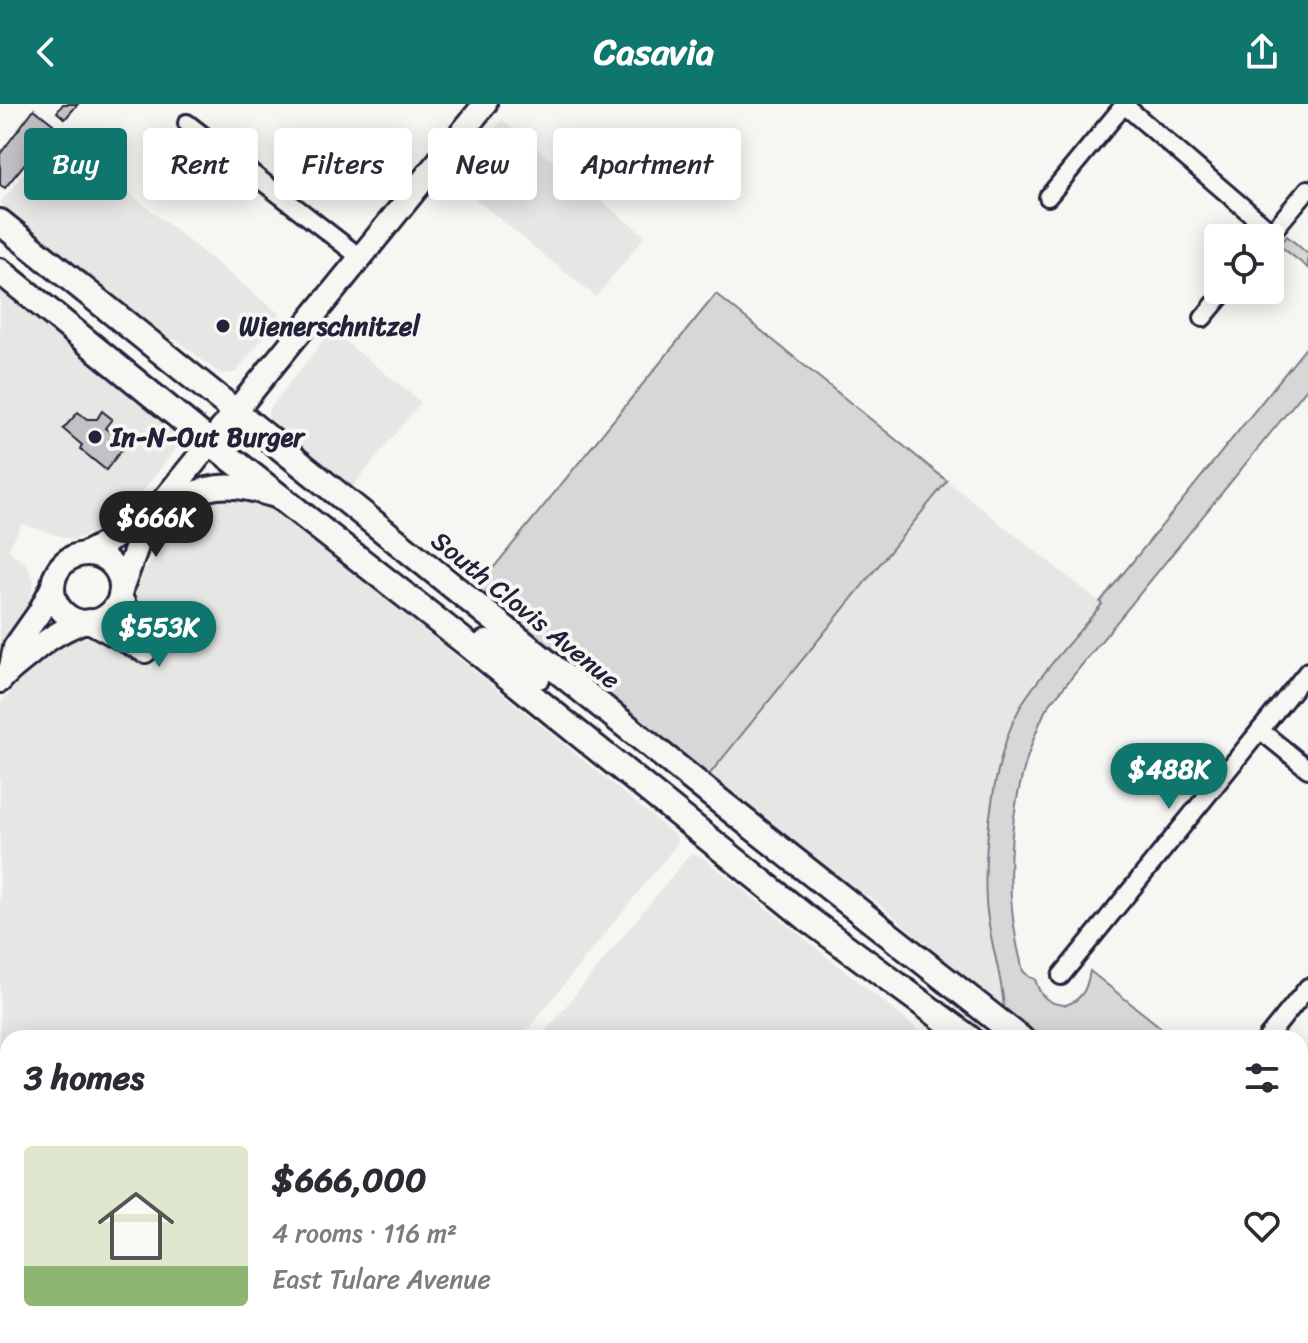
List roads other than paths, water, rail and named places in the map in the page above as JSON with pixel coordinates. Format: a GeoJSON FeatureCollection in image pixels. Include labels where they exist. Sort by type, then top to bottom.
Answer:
{"type":"FeatureCollection","features":[{"type":"Feature","properties":{"kind":"main road","name":"South Clovis Avenue"},"geometry":{"type":"LineString","coordinates":[[0,222],[642,739],[1010,1030]]}},
{"type":"Feature","properties":{"kind":"main road"},"geometry":{"type":"LineString","coordinates":[[0,271],[808,919],[958,1030]]}},
{"type":"Feature","properties":{"kind":"main road"},"geometry":{"type":"LineString","coordinates":[[475,650],[486,643],[501,647],[580,709],[642,739]]}},
{"type":"Feature","properties":{"kind":"street"},"geometry":{"type":"LineString","coordinates":[[5,674],[56,632],[103,618],[112,611],[139,541],[154,512],[485,104]]}},
{"type":"Feature","properties":{"kind":"street"},"geometry":{"type":"LineString","coordinates":[[1048,197],[1124,104],[1258,224]]}},
{"type":"Feature","properties":{"kind":"street"},"geometry":{"type":"LineString","coordinates":[[187,123],[361,258]]}},
{"type":"Feature","properties":{"kind":"street"},"geometry":{"type":"LineString","coordinates":[[1279,224],[1308,189]]}},
{"type":"Feature","properties":{"kind":"street"},"geometry":{"type":"LineString","coordinates":[[1203,318],[1214,304]]}},
{"type":"Feature","properties":{"kind":"street"},"geometry":{"type":"LineString","coordinates":[[5,674],[15,647],[39,613],[57,573],[72,557],[108,543],[154,512],[216,487],[236,487],[279,497]]}},
{"type":"Feature","properties":{"kind":"street"},"geometry":{"type":"LineString","coordinates":[[52,588],[63,612],[145,651],[121,593],[115,567],[106,559],[88,552]]}},
{"type":"Feature","properties":{"kind":"street"},"geometry":{"type":"LineString","coordinates":[[1061,976],[1308,671]]}},
{"type":"Feature","properties":{"kind":"street"},"geometry":{"type":"LineString","coordinates":[[1260,730],[1308,769]]}},
{"type":"Feature","properties":{"kind":"street"},"geometry":{"type":"LineString","coordinates":[[1273,1030],[1308,987]]}},
{"type":"Feature","properties":{"kind":"place","name":"Wienerschnitzel"},"geometry":{"type":"Point","coordinates":[223,326]}},
{"type":"Feature","properties":{"kind":"place","name":"In-N-Out Burger"},"geometry":{"type":"Point","coordinates":[95,437]}}]}
